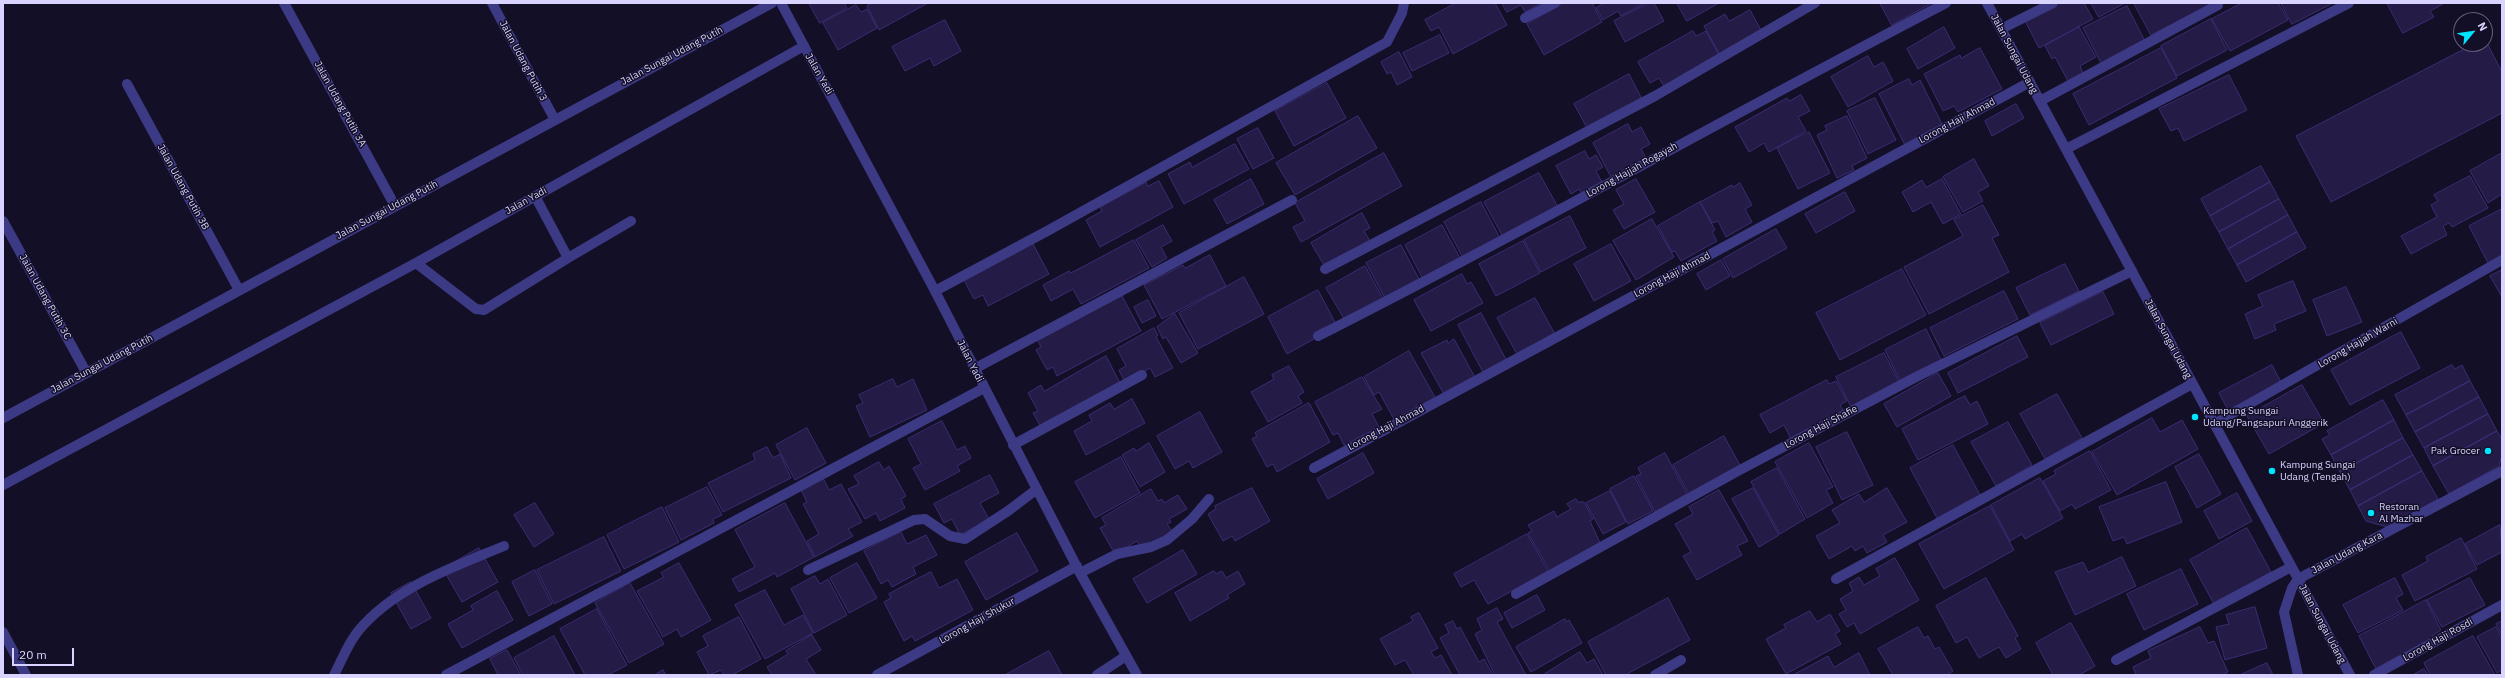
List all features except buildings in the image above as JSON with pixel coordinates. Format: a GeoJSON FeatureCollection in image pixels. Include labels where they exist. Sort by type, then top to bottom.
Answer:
{"type":"FeatureCollection","features":[{"type":"Feature","properties":{"kind":"street","name":"Jalan Udang Putih 3A"},"geometry":{"type":"LineString","coordinates":[[284,3],[395,206]]}},
{"type":"Feature","properties":{"kind":"street","name":"Jalan Udang Putih 3"},"geometry":{"type":"LineString","coordinates":[[492,3],[555,120]]}},
{"type":"Feature","properties":{"kind":"street","name":"Jalan Sungai Udang Putih"},"geometry":{"type":"LineString","coordinates":[[3,418],[772,3]]}},
{"type":"Feature","properties":{"kind":"street","name":"Jalan Yadi"},"geometry":{"type":"LineString","coordinates":[[781,3],[849,127],[935,291],[1078,570],[1137,675]]}},
{"type":"Feature","properties":{"kind":"street"},"geometry":{"type":"LineString","coordinates":[[935,291],[1049,230],[1387,42],[1402,13],[1404,3]]}},
{"type":"Feature","properties":{"kind":"street"},"geometry":{"type":"LineString","coordinates":[[1526,18],[1554,3]]}},
{"type":"Feature","properties":{"kind":"street"},"geometry":{"type":"LineString","coordinates":[[1325,269],[1655,96],[1815,3]]}},
{"type":"Feature","properties":{"kind":"street","name":"Lorong Hajjah Rogayah"},"geometry":{"type":"LineString","coordinates":[[1318,336],[1452,268],[1766,96],[1946,3]]}},
{"type":"Feature","properties":{"kind":"street","name":"Jalan Sungai Udang"},"geometry":{"type":"LineString","coordinates":[[1987,3],[2350,675]]}},
{"type":"Feature","properties":{"kind":"street"},"geometry":{"type":"LineString","coordinates":[[2001,29],[2053,3]]}},
{"type":"Feature","properties":{"kind":"street"},"geometry":{"type":"LineString","coordinates":[[2066,149],[2349,3]]}},
{"type":"Feature","properties":{"kind":"street"},"geometry":{"type":"LineString","coordinates":[[2040,101],[2218,5]]}},
{"type":"Feature","properties":{"kind":"street","name":"Jalan Yadi"},"geometry":{"type":"LineString","coordinates":[[3,485],[416,263],[535,196],[659,129],[804,46]]}},
{"type":"Feature","properties":{"kind":"street","name":"Lorong Haji Ahmad"},"geometry":{"type":"LineString","coordinates":[[1314,468],[2030,82]]}},
{"type":"Feature","properties":{"kind":"street","name":"Jalan Udang Putih 3B"},"geometry":{"type":"LineString","coordinates":[[127,84],[239,290]]}},
{"type":"Feature","properties":{"kind":"street"},"geometry":{"type":"LineString","coordinates":[[535,196],[568,258]]}},
{"type":"Feature","properties":{"kind":"street"},"geometry":{"type":"LineString","coordinates":[[974,369],[1292,200]]}},
{"type":"Feature","properties":{"kind":"street"},"geometry":{"type":"LineString","coordinates":[[416,263],[476,309],[484,310],[631,221]]}},
{"type":"Feature","properties":{"kind":"street","name":"Jalan Udang Putih 3C"},"geometry":{"type":"LineString","coordinates":[[3,222],[86,372]]}},
{"type":"Feature","properties":{"kind":"street","name":"Lorong Hajjah Warni"},"geometry":{"type":"LineString","coordinates":[[2214,424],[2502,260]]}},
{"type":"Feature","properties":{"kind":"street","name":"Lorong Haji Shafie"},"geometry":{"type":"LineString","coordinates":[[1516,594],[1738,471],[1910,380],[2132,271]]}},
{"type":"Feature","properties":{"kind":"street"},"geometry":{"type":"LineString","coordinates":[[1013,445],[1142,375]]}},
{"type":"Feature","properties":{"kind":"street"},"geometry":{"type":"LineString","coordinates":[[1836,580],[2192,384]]}},
{"type":"Feature","properties":{"kind":"street"},"geometry":{"type":"LineString","coordinates":[[446,675],[984,388]]}},
{"type":"Feature","properties":{"kind":"street","name":"Jalan Udang Kara"},"geometry":{"type":"LineString","coordinates":[[2298,579],[2502,471]]}},
{"type":"Feature","properties":{"kind":"street"},"geometry":{"type":"LineString","coordinates":[[808,570],[914,520],[925,519],[955,538],[970,537],[1037,489]]}},
{"type":"Feature","properties":{"kind":"street","name":"Lorong Haji Shukur"},"geometry":{"type":"LineString","coordinates":[[877,675],[1078,570],[1117,554],[1152,548],[1167,540],[1192,519],[1209,498]]}},
{"type":"Feature","properties":{"kind":"street"},"geometry":{"type":"LineString","coordinates":[[334,675],[359,630],[388,604],[433,578],[504,546]]}},
{"type":"Feature","properties":{"kind":"street"},"geometry":{"type":"LineString","coordinates":[[2116,660],[2291,566]]}},
{"type":"Feature","properties":{"kind":"street"},"geometry":{"type":"LineString","coordinates":[[2298,579],[2292,588],[2284,612],[2298,675]]}},
{"type":"Feature","properties":{"kind":"street","name":"Lorong Haji Rosdi"},"geometry":{"type":"LineString","coordinates":[[2374,675],[2502,606]]}},
{"type":"Feature","properties":{"kind":"street"},"geometry":{"type":"LineString","coordinates":[[3,632],[26,675]]}},
{"type":"Feature","properties":{"kind":"street"},"geometry":{"type":"LineString","coordinates":[[1097,675],[1126,656]]}},
{"type":"Feature","properties":{"kind":"street"},"geometry":{"type":"LineString","coordinates":[[1654,675],[1681,660]]}},
{"type":"Feature","properties":{"kind":"place","name":"Kampung Sungai Udang/Pangsapuri Anggerik"},"geometry":{"type":"Point","coordinates":[2195,417]}},
{"type":"Feature","properties":{"kind":"place","name":"Pak Grocer"},"geometry":{"type":"Point","coordinates":[2488,451]}},
{"type":"Feature","properties":{"kind":"place","name":"Kampung Sungai Udang (Tengah)"},"geometry":{"type":"Point","coordinates":[2272,471]}},
{"type":"Feature","properties":{"kind":"place","name":"Restoran Al Mazhar"},"geometry":{"type":"Point","coordinates":[2371,513]}}]}
